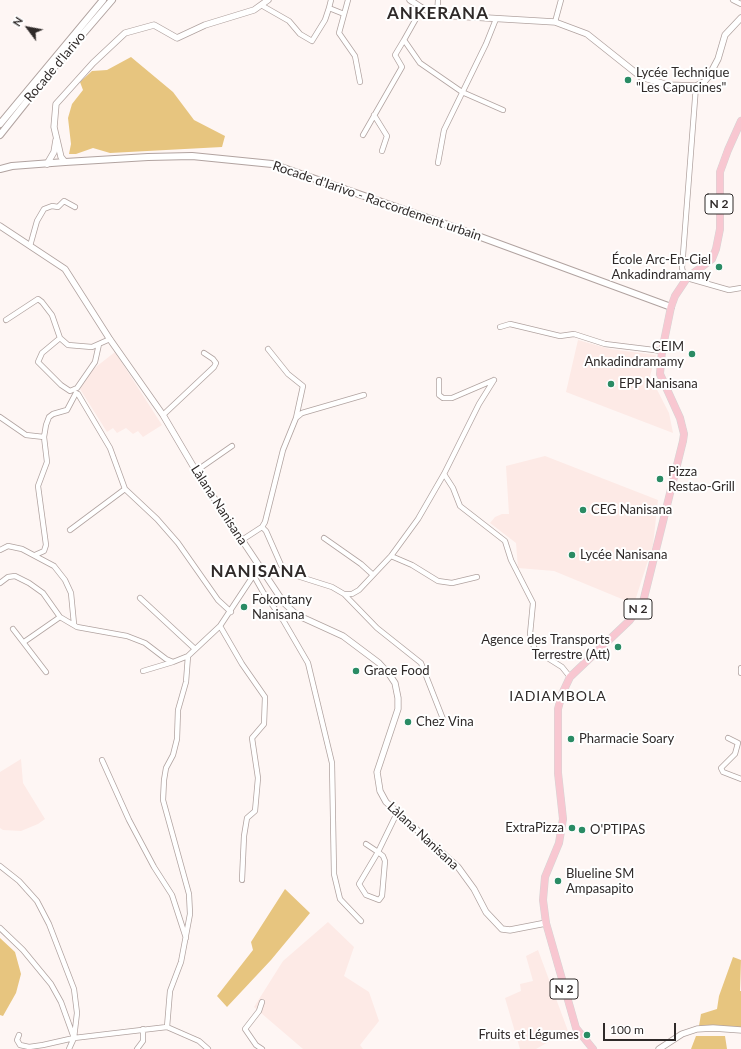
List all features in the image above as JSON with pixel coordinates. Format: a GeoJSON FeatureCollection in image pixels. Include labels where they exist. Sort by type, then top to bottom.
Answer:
{"type":"FeatureCollection","features":[{"type":"Feature","properties":{"kind":"main road","name":"Rocade d'Iarivo"},"geometry":{"type":"LineString","coordinates":[[0,124],[103,0]]}},
{"type":"Feature","properties":{"kind":"main road","name":"Rocade d'Iarivo"},"geometry":{"type":"LineString","coordinates":[[0,134],[51,71],[112,0]]}},
{"type":"Feature","properties":{"kind":"main road","name":"N 2"},"geometry":{"type":"LineString","coordinates":[[593,1049],[576,1028],[546,923],[543,900],[545,877],[559,843],[563,818],[558,772],[558,709],[562,694],[570,677],[602,649],[630,620],[643,602],[663,517],[682,448],[684,434],[680,418],[660,374],[662,351],[670,307],[675,296],[687,278],[712,259],[716,249],[720,229],[720,172],[741,121]]}},
{"type":"Feature","properties":{"kind":"main road","name":"Rocade d'Iarivo - Raccordement urbain"},"geometry":{"type":"LineString","coordinates":[[0,169],[65,162],[192,156],[272,164],[448,224],[670,307]]}},
{"type":"Feature","properties":{"kind":"main road"},"geometry":{"type":"LineString","coordinates":[[0,164],[9,167]]}},
{"type":"Feature","properties":{"kind":"street"},"geometry":{"type":"LineString","coordinates":[[65,162],[61,157],[54,127],[56,104],[94,63],[125,33],[154,25],[177,38],[205,25],[254,10],[268,0]]}},
{"type":"Feature","properties":{"kind":"street"},"geometry":{"type":"LineString","coordinates":[[261,5],[289,21],[300,34],[312,41],[325,20],[331,0]]}},
{"type":"Feature","properties":{"kind":"street"},"geometry":{"type":"LineString","coordinates":[[348,0],[339,33],[355,56],[360,82]]}},
{"type":"Feature","properties":{"kind":"street"},"geometry":{"type":"LineString","coordinates":[[410,0],[422,8],[437,14],[555,22],[587,34],[640,77],[668,85],[696,86],[709,76],[718,58],[725,35],[741,18]]}},
{"type":"Feature","properties":{"kind":"street"},"geometry":{"type":"LineString","coordinates":[[437,14],[438,0]]}},
{"type":"Feature","properties":{"kind":"street"},"geometry":{"type":"LineString","coordinates":[[555,22],[561,0]]}},
{"type":"Feature","properties":{"kind":"street"},"geometry":{"type":"LineString","coordinates":[[733,0],[741,4]]}},
{"type":"Feature","properties":{"kind":"street"},"geometry":{"type":"LineString","coordinates":[[329,8],[344,14]]}},
{"type":"Feature","properties":{"kind":"street"},"geometry":{"type":"LineString","coordinates":[[363,135],[402,67],[395,55],[422,8]]}},
{"type":"Feature","properties":{"kind":"street"},"geometry":{"type":"LineString","coordinates":[[438,163],[444,130],[486,44],[496,18]]}},
{"type":"Feature","properties":{"kind":"street"},"geometry":{"type":"LineString","coordinates":[[404,40],[420,63],[462,92],[503,110]]}},
{"type":"Feature","properties":{"kind":"street"},"geometry":{"type":"LineString","coordinates":[[696,86],[682,268],[687,278],[729,290],[741,288]]}},
{"type":"Feature","properties":{"kind":"street"},"geometry":{"type":"LineString","coordinates":[[374,115],[387,136],[382,151]]}},
{"type":"Feature","properties":{"kind":"street"},"geometry":{"type":"LineString","coordinates":[[47,164],[54,152],[56,138]]}},
{"type":"Feature","properties":{"kind":"street"},"geometry":{"type":"LineString","coordinates":[[30,246],[37,221],[44,210],[52,206],[58,207],[64,201],[75,206]]}},
{"type":"Feature","properties":{"kind":"street","name":"Làlana Nanisana"},"geometry":{"type":"LineString","coordinates":[[0,226],[65,269],[110,339],[163,415],[196,471],[284,603],[297,615],[344,636],[379,663],[395,683],[398,698],[398,709],[377,772],[380,791],[386,802],[458,867],[474,889],[486,912],[502,929],[510,930],[546,923]]}},
{"type":"Feature","properties":{"kind":"street"},"geometry":{"type":"LineString","coordinates":[[6,320],[34,301],[39,300],[52,315],[60,338],[68,345],[92,347],[110,339]]}},
{"type":"Feature","properties":{"kind":"street"},"geometry":{"type":"LineString","coordinates":[[500,327],[510,324],[560,336],[574,334],[605,344],[662,351]]}},
{"type":"Feature","properties":{"kind":"street"},"geometry":{"type":"LineString","coordinates":[[60,338],[42,353],[38,362],[61,385],[70,391],[77,388],[95,362],[99,344]]}},
{"type":"Feature","properties":{"kind":"street"},"geometry":{"type":"LineString","coordinates":[[242,540],[262,527],[267,515],[283,450],[296,418],[303,386],[288,374],[268,349]]}},
{"type":"Feature","properties":{"kind":"street"},"geometry":{"type":"LineString","coordinates":[[163,415],[214,367],[216,363],[204,353]]}},
{"type":"Feature","properties":{"kind":"street"},"geometry":{"type":"LineString","coordinates":[[344,594],[352,594],[360,590],[372,574],[391,556],[418,519],[444,474],[478,404],[494,380],[452,398],[443,398],[439,395],[439,380]]}},
{"type":"Feature","properties":{"kind":"street"},"geometry":{"type":"LineString","coordinates":[[35,555],[44,551],[46,545],[38,486],[47,462],[44,437],[49,417],[53,414],[65,412],[74,394],[76,393],[110,448],[125,489],[178,543],[218,600],[230,612]]}},
{"type":"Feature","properties":{"kind":"street"},"geometry":{"type":"LineString","coordinates":[[296,418],[302,413],[364,395]]}},
{"type":"Feature","properties":{"kind":"street"},"geometry":{"type":"LineString","coordinates":[[0,417],[26,435],[44,437]]}},
{"type":"Feature","properties":{"kind":"street"},"geometry":{"type":"LineString","coordinates":[[196,471],[232,446]]}},
{"type":"Feature","properties":{"kind":"street"},"geometry":{"type":"LineString","coordinates":[[444,474],[453,488],[460,506],[505,541],[511,560],[533,602],[530,634],[535,650],[562,667],[570,677]]}},
{"type":"Feature","properties":{"kind":"street"},"geometry":{"type":"LineString","coordinates":[[70,530],[125,489]]}},
{"type":"Feature","properties":{"kind":"street"},"geometry":{"type":"LineString","coordinates":[[262,527],[266,531],[281,565],[291,574],[332,586],[344,594],[377,628],[421,663],[443,719]]}},
{"type":"Feature","properties":{"kind":"street"},"geometry":{"type":"LineString","coordinates":[[324,538],[362,564],[372,574]]}},
{"type":"Feature","properties":{"kind":"street"},"geometry":{"type":"LineString","coordinates":[[0,550],[8,546],[35,555],[39,560],[54,566],[65,580],[71,593],[74,624]]}},
{"type":"Feature","properties":{"kind":"street"},"geometry":{"type":"LineString","coordinates":[[391,556],[412,565],[438,581],[452,583],[477,577]]}},
{"type":"Feature","properties":{"kind":"street"},"geometry":{"type":"LineString","coordinates":[[143,671],[188,656],[220,626],[259,567]]}},
{"type":"Feature","properties":{"kind":"street"},"geometry":{"type":"LineString","coordinates":[[0,583],[8,577],[15,576],[29,583],[43,593],[60,617],[77,627],[127,636],[145,643],[166,659],[173,662]]}},
{"type":"Feature","properties":{"kind":"street"},"geometry":{"type":"LineString","coordinates":[[254,576],[263,592],[283,620],[308,663],[332,763],[334,874],[340,899],[360,921]]}},
{"type":"Feature","properties":{"kind":"street"},"geometry":{"type":"LineString","coordinates":[[140,598],[195,649]]}},
{"type":"Feature","properties":{"kind":"street"},"geometry":{"type":"LineString","coordinates":[[24,642],[60,617]]}},
{"type":"Feature","properties":{"kind":"street"},"geometry":{"type":"LineString","coordinates":[[220,626],[242,664],[265,697],[264,724],[252,738],[258,778],[255,811],[247,818],[244,836],[242,880]]}},
{"type":"Feature","properties":{"kind":"street"},"geometry":{"type":"LineString","coordinates":[[13,629],[46,672]]}},
{"type":"Feature","properties":{"kind":"street"},"geometry":{"type":"LineString","coordinates":[[167,1027],[170,991],[181,962],[190,914],[189,894],[163,800],[164,780],[166,768],[173,755],[177,739],[178,710],[186,682],[188,656]]}},
{"type":"Feature","properties":{"kind":"street"},"geometry":{"type":"LineString","coordinates":[[741,668],[741,673]]}},
{"type":"Feature","properties":{"kind":"street"},"geometry":{"type":"LineString","coordinates":[[728,738],[738,743],[735,754],[721,768],[723,772],[741,779]]}},
{"type":"Feature","properties":{"kind":"street"},"geometry":{"type":"LineString","coordinates":[[102,760],[133,827],[154,867],[172,895],[186,939]]}},
{"type":"Feature","properties":{"kind":"street"},"geometry":{"type":"LineString","coordinates":[[366,844],[378,852],[383,856],[385,860],[382,896],[379,900],[366,896],[359,884],[378,852],[397,813]]}},
{"type":"Feature","properties":{"kind":"street"},"geometry":{"type":"LineString","coordinates":[[0,866],[19,882],[36,901],[49,924],[74,989],[77,1014],[74,1038],[69,1049]]}},
{"type":"Feature","properties":{"kind":"street"},"geometry":{"type":"LineString","coordinates":[[0,928],[23,950],[51,984],[61,1002],[74,1038]]}},
{"type":"Feature","properties":{"kind":"street"},"geometry":{"type":"LineString","coordinates":[[262,1002],[259,1011],[245,1029],[256,1045],[262,1049]]}},
{"type":"Feature","properties":{"kind":"street"},"geometry":{"type":"LineString","coordinates":[[19,1035],[17,1040],[20,1045],[29,1046],[44,1045],[74,1038],[167,1027],[187,1035],[208,1049]]}},
{"type":"Feature","properties":{"kind":"street"},"geometry":{"type":"LineString","coordinates":[[659,1049],[682,1034],[697,1029],[713,1028],[741,1030]]}},
{"type":"Feature","properties":{"kind":"street"},"geometry":{"type":"LineString","coordinates":[[137,1049],[143,1041],[143,1029]]}},
{"type":"Feature","properties":{"kind":"shaded area"},"geometry":{"type":"Polygon","coordinates":[[[131,57],[173,92],[194,120],[225,136],[222,147],[110,153],[93,148],[76,154],[69,154],[71,144],[68,118],[72,104],[83,90],[80,82],[92,71],[107,70],[131,57]]]}},
{"type":"Feature","properties":{"kind":"shaded area","name":"EPP Nanisana"},"geometry":{"type":"Polygon","coordinates":[[[578,340],[610,349],[656,355],[650,376],[669,413],[673,433],[566,392],[578,340]]]}},
{"type":"Feature","properties":{"kind":"shaded area"},"geometry":{"type":"Polygon","coordinates":[[[115,352],[162,425],[143,437],[138,431],[133,434],[126,428],[117,433],[113,428],[107,432],[80,389],[92,370],[115,352]]]}},
{"type":"Feature","properties":{"kind":"shaded area","name":"CEG Nanisana"},"geometry":{"type":"Polygon","coordinates":[[[545,456],[658,500],[653,545],[634,604],[554,571],[518,568],[516,543],[490,523],[495,517],[502,514],[509,514],[506,466],[545,456]]]}},
{"type":"Feature","properties":{"kind":"shaded area"},"geometry":{"type":"Polygon","coordinates":[[[21,759],[23,783],[45,819],[38,824],[21,831],[3,830],[0,828],[0,772],[21,759]]]}},
{"type":"Feature","properties":{"kind":"shaded area"},"geometry":{"type":"Polygon","coordinates":[[[285,889],[310,913],[271,960],[227,1007],[217,996],[253,950],[251,942],[285,889]]]}},
{"type":"Feature","properties":{"kind":"shaded area"},"geometry":{"type":"Polygon","coordinates":[[[328,922],[354,947],[344,976],[369,992],[379,1021],[360,1045],[363,1049],[303,1049],[254,1007],[283,961],[328,922]]]}},
{"type":"Feature","properties":{"kind":"shaded area"},"geometry":{"type":"Polygon","coordinates":[[[0,938],[15,952],[21,974],[16,993],[3,1016],[0,1015],[0,938]]]}},
{"type":"Feature","properties":{"kind":"shaded area"},"geometry":{"type":"Polygon","coordinates":[[[538,950],[568,1031],[536,1049],[520,1049],[505,998],[521,991],[520,984],[533,981],[526,956],[538,950]]]}},
{"type":"Feature","properties":{"kind":"shaded area"},"geometry":{"type":"Polygon","coordinates":[[[733,957],[741,960],[741,1029],[699,1026],[701,1014],[717,1009],[719,996],[733,957]]]}},
{"type":"Feature","properties":{"kind":"shaded area"},"geometry":{"type":"Polygon","coordinates":[[[696,1036],[725,1036],[727,1049],[691,1049],[696,1036]]]}},
{"type":"Feature","properties":{"kind":"place","name":"Lycée Technique \"Les Capucines\""},"geometry":{"type":"Point","coordinates":[628,80]}},
{"type":"Feature","properties":{"kind":"place","name":"École Arc-En-Ciel Ankadindramamy"},"geometry":{"type":"Point","coordinates":[719,267]}},
{"type":"Feature","properties":{"kind":"place","name":"CEIM Ankadindramamy"},"geometry":{"type":"Point","coordinates":[692,354]}},
{"type":"Feature","properties":{"kind":"place","name":"EPP Nanisana"},"geometry":{"type":"Point","coordinates":[611,384]}},
{"type":"Feature","properties":{"kind":"place","name":"Pizza Restao-Grill"},"geometry":{"type":"Point","coordinates":[660,479]}},
{"type":"Feature","properties":{"kind":"place","name":"CEG Nanisana"},"geometry":{"type":"Point","coordinates":[583,510]}},
{"type":"Feature","properties":{"kind":"place","name":"Lycée Nanisana"},"geometry":{"type":"Point","coordinates":[572,555]}},
{"type":"Feature","properties":{"kind":"place","name":"Fokontany Nanisana"},"geometry":{"type":"Point","coordinates":[244,607]}},
{"type":"Feature","properties":{"kind":"place","name":"Agence des Transports Terrestre (Att)"},"geometry":{"type":"Point","coordinates":[618,647]}},
{"type":"Feature","properties":{"kind":"place","name":"Grace Food"},"geometry":{"type":"Point","coordinates":[356,671]}},
{"type":"Feature","properties":{"kind":"place","name":"Chez Vina"},"geometry":{"type":"Point","coordinates":[408,722]}},
{"type":"Feature","properties":{"kind":"place","name":"Pharmacie Soary"},"geometry":{"type":"Point","coordinates":[571,739]}},
{"type":"Feature","properties":{"kind":"place","name":"ExtraPizza"},"geometry":{"type":"Point","coordinates":[572,828]}},
{"type":"Feature","properties":{"kind":"place","name":"O'PTIPAS"},"geometry":{"type":"Point","coordinates":[582,830]}},
{"type":"Feature","properties":{"kind":"place","name":"Blueline SM Ampasapito"},"geometry":{"type":"Point","coordinates":[558,881]}},
{"type":"Feature","properties":{"kind":"place","name":"Fruits et Légumes"},"geometry":{"type":"Point","coordinates":[587,1035]}},
{"type":"Feature","properties":{"kind":"district","name":"ANKERANA"},"geometry":{"type":"Point","coordinates":[438,14]}},
{"type":"Feature","properties":{"kind":"district","name":"NANISANA"},"geometry":{"type":"Point","coordinates":[259,572]}},
{"type":"Feature","properties":{"kind":"district","name":"IADIAMBOLA"},"geometry":{"type":"Point","coordinates":[558,696]}}]}
